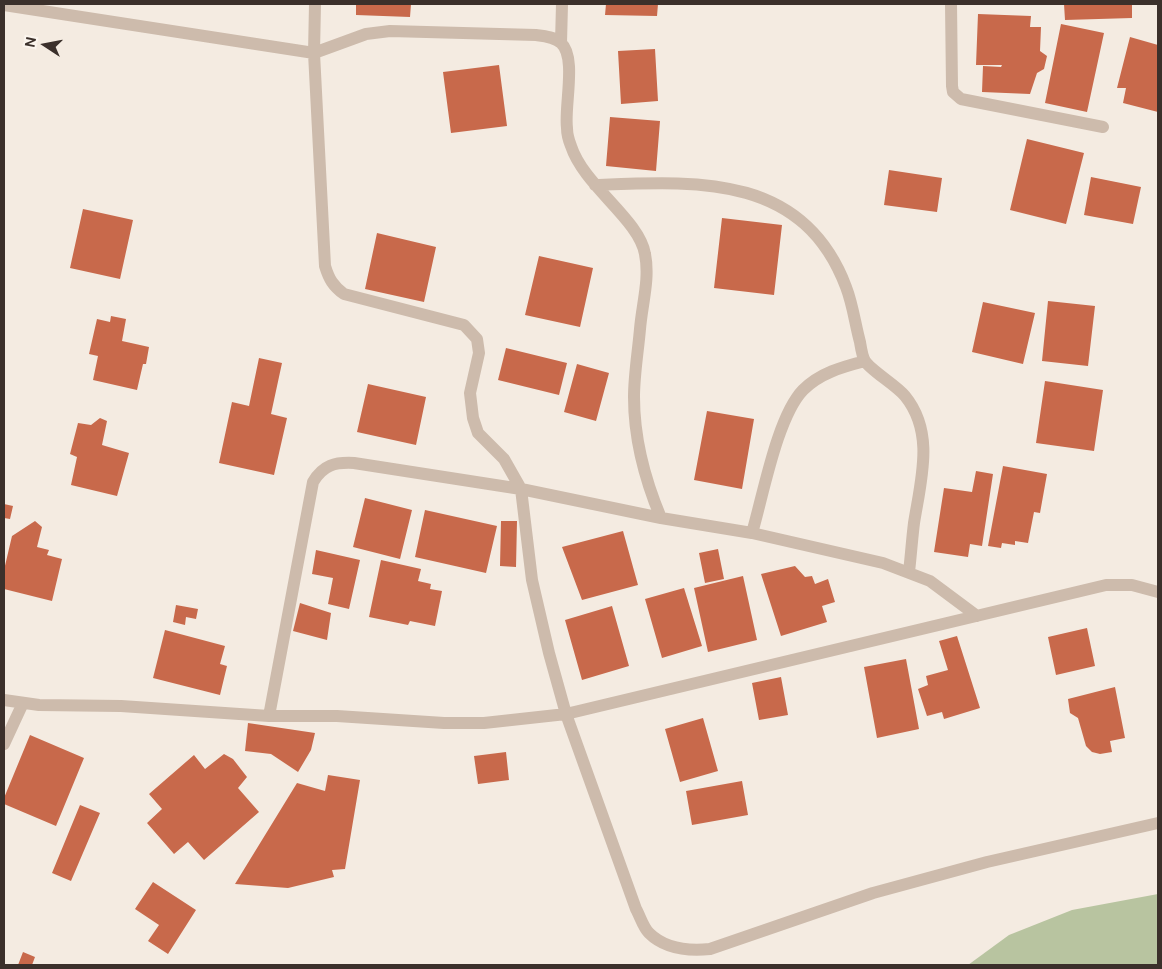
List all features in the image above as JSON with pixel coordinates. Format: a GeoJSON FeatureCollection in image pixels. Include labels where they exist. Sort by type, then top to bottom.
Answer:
{"type":"FeatureCollection","features":[{"type":"Feature","properties":{"kind":"street"},"geometry":{"type":"LineString","coordinates":[[314,4],[314,53],[325,266],[328,277],[334,286],[344,294],[464,325],[471,330],[477,339],[479,353],[470,393],[473,418],[478,433],[504,459],[521,489],[536,599],[566,714],[636,909],[648,932],[669,945],[692,951],[710,949],[873,893],[987,862],[1158,823]]}},
{"type":"Feature","properties":{"kind":"street"},"geometry":{"type":"LineString","coordinates":[[562,4],[561,42],[567,53],[569,63],[567,129],[575,155],[595,186],[641,239],[645,252],[648,273],[642,310],[634,398],[638,441],[647,485],[662,518]]}},
{"type":"Feature","properties":{"kind":"street"},"geometry":{"type":"LineString","coordinates":[[951,4],[952,86],[956,96],[961,99],[1102,127]]}},
{"type":"Feature","properties":{"kind":"street"},"geometry":{"type":"LineString","coordinates":[[4,5],[314,53],[366,34],[390,31],[536,35],[549,37],[561,42]]}},
{"type":"Feature","properties":{"kind":"street"},"geometry":{"type":"LineString","coordinates":[[595,186],[652,183],[707,185],[738,191],[777,204],[800,218],[832,258],[846,288],[865,361],[904,396],[918,418],[925,445],[924,472],[909,572]]}},
{"type":"Feature","properties":{"kind":"street"},"geometry":{"type":"LineString","coordinates":[[752,534],[783,423],[795,401],[804,389],[819,378],[836,369],[865,361]]}},
{"type":"Feature","properties":{"kind":"street"},"geometry":{"type":"LineString","coordinates":[[269,716],[314,482],[319,472],[335,463],[345,462],[521,489],[662,518],[752,534],[882,563],[909,572],[946,592],[978,616]]}},
{"type":"Feature","properties":{"kind":"street"},"geometry":{"type":"LineString","coordinates":[[4,700],[23,703],[121,706],[269,716],[337,716],[444,724],[484,723],[566,714],[1106,586],[1132,585],[1158,592]]}},
{"type":"Feature","properties":{"kind":"street"},"geometry":{"type":"LineString","coordinates":[[4,744],[23,703]]}},
{"type":"Feature","properties":{"kind":"green space"},"geometry":{"type":"Polygon","coordinates":[[[1158,894],[1158,965],[968,965],[1009,935],[1072,910],[1158,894]]]}},
{"type":"Feature","properties":{"kind":"building"},"geometry":{"type":"Polygon","coordinates":[[[356,4],[411,4],[410,17],[356,15],[356,4]]]}},
{"type":"Feature","properties":{"kind":"building"},"geometry":{"type":"Polygon","coordinates":[[[606,4],[658,4],[657,16],[605,15],[606,4]]]}},
{"type":"Feature","properties":{"kind":"building"},"geometry":{"type":"Polygon","coordinates":[[[1064,4],[1132,4],[1132,18],[1065,20],[1064,4]]]}},
{"type":"Feature","properties":{"kind":"building"},"geometry":{"type":"Polygon","coordinates":[[[978,14],[1031,16],[1030,27],[1041,27],[1040,51],[1047,56],[1044,69],[1037,73],[1030,94],[982,92],[983,66],[1001,67],[1002,65],[976,65],[978,14]]]}},
{"type":"Feature","properties":{"kind":"building"},"geometry":{"type":"Polygon","coordinates":[[[1061,24],[1104,33],[1087,112],[1045,103],[1061,24]]]}},
{"type":"Feature","properties":{"kind":"building"},"geometry":{"type":"Polygon","coordinates":[[[1130,37],[1158,45],[1158,112],[1123,103],[1126,88],[1117,88],[1130,37]]]}},
{"type":"Feature","properties":{"kind":"building"},"geometry":{"type":"Polygon","coordinates":[[[655,49],[658,101],[621,104],[618,51],[655,49]]]}},
{"type":"Feature","properties":{"kind":"building"},"geometry":{"type":"Polygon","coordinates":[[[499,65],[507,126],[451,133],[443,72],[499,65]]]}},
{"type":"Feature","properties":{"kind":"building"},"geometry":{"type":"Polygon","coordinates":[[[610,117],[660,121],[656,171],[606,166],[610,117]]]}},
{"type":"Feature","properties":{"kind":"building"},"geometry":{"type":"Polygon","coordinates":[[[1027,139],[1084,153],[1066,224],[1010,210],[1027,139]]]}},
{"type":"Feature","properties":{"kind":"building"},"geometry":{"type":"Polygon","coordinates":[[[889,170],[942,178],[937,212],[884,205],[889,170]]]}},
{"type":"Feature","properties":{"kind":"building"},"geometry":{"type":"Polygon","coordinates":[[[1091,177],[1141,187],[1133,224],[1084,215],[1091,177]]]}},
{"type":"Feature","properties":{"kind":"building"},"geometry":{"type":"Polygon","coordinates":[[[83,209],[133,220],[120,279],[70,268],[83,209]]]}},
{"type":"Feature","properties":{"kind":"building"},"geometry":{"type":"Polygon","coordinates":[[[722,218],[782,225],[774,295],[714,288],[722,218]]]}},
{"type":"Feature","properties":{"kind":"building"},"geometry":{"type":"Polygon","coordinates":[[[377,233],[436,247],[424,302],[365,289],[377,233]]]}},
{"type":"Feature","properties":{"kind":"building"},"geometry":{"type":"Polygon","coordinates":[[[539,256],[593,268],[580,327],[525,315],[539,256]]]}},
{"type":"Feature","properties":{"kind":"building"},"geometry":{"type":"Polygon","coordinates":[[[1048,301],[1095,306],[1088,366],[1042,361],[1048,301]]]}},
{"type":"Feature","properties":{"kind":"building"},"geometry":{"type":"Polygon","coordinates":[[[983,302],[1035,313],[1023,364],[972,352],[983,302]]]}},
{"type":"Feature","properties":{"kind":"building"},"geometry":{"type":"Polygon","coordinates":[[[111,316],[126,319],[122,341],[149,347],[146,364],[143,364],[137,390],[93,380],[98,356],[89,354],[97,319],[110,322],[111,316]]]}},
{"type":"Feature","properties":{"kind":"building"},"geometry":{"type":"Polygon","coordinates":[[[506,348],[567,363],[559,395],[498,380],[506,348]]]}},
{"type":"Feature","properties":{"kind":"building"},"geometry":{"type":"Polygon","coordinates":[[[259,358],[282,363],[271,414],[287,418],[274,475],[219,463],[232,402],[249,406],[259,358]]]}},
{"type":"Feature","properties":{"kind":"building"},"geometry":{"type":"Polygon","coordinates":[[[577,364],[609,373],[596,421],[564,412],[577,364]]]}},
{"type":"Feature","properties":{"kind":"building"},"geometry":{"type":"Polygon","coordinates":[[[1045,381],[1103,390],[1094,451],[1036,443],[1045,381]]]}},
{"type":"Feature","properties":{"kind":"building"},"geometry":{"type":"Polygon","coordinates":[[[368,384],[426,397],[416,445],[357,432],[368,384]]]}},
{"type":"Feature","properties":{"kind":"building"},"geometry":{"type":"Polygon","coordinates":[[[707,411],[754,419],[742,489],[694,480],[707,411]]]}},
{"type":"Feature","properties":{"kind":"building"},"geometry":{"type":"Polygon","coordinates":[[[100,418],[107,421],[102,445],[129,453],[117,496],[71,485],[77,457],[70,454],[78,423],[91,425],[100,418]]]}},
{"type":"Feature","properties":{"kind":"building"},"geometry":{"type":"Polygon","coordinates":[[[1003,466],[1047,474],[1040,513],[1034,512],[1028,543],[1015,541],[1015,545],[1002,543],[1001,548],[988,546],[1003,466]]]}},
{"type":"Feature","properties":{"kind":"building"},"geometry":{"type":"Polygon","coordinates":[[[976,471],[993,474],[982,546],[970,544],[968,557],[934,552],[944,488],[972,492],[976,471]]]}},
{"type":"Feature","properties":{"kind":"building"},"geometry":{"type":"Polygon","coordinates":[[[365,498],[412,510],[400,559],[353,547],[365,498]]]}},
{"type":"Feature","properties":{"kind":"building"},"geometry":{"type":"Polygon","coordinates":[[[4,504],[13,506],[10,519],[4,518],[4,504]]]}},
{"type":"Feature","properties":{"kind":"building"},"geometry":{"type":"Polygon","coordinates":[[[425,510],[497,526],[486,573],[415,557],[425,510]]]}},
{"type":"Feature","properties":{"kind":"building"},"geometry":{"type":"Polygon","coordinates":[[[35,521],[42,527],[37,547],[49,550],[47,555],[62,559],[52,601],[4,589],[4,570],[12,536],[35,521]]]}},
{"type":"Feature","properties":{"kind":"building"},"geometry":{"type":"Polygon","coordinates":[[[501,521],[517,521],[516,567],[500,566],[501,521]]]}},
{"type":"Feature","properties":{"kind":"building"},"geometry":{"type":"Polygon","coordinates":[[[623,531],[638,585],[582,600],[562,547],[623,531]]]}},
{"type":"Feature","properties":{"kind":"building"},"geometry":{"type":"Polygon","coordinates":[[[718,549],[724,579],[705,583],[699,553],[718,549]]]}},
{"type":"Feature","properties":{"kind":"building"},"geometry":{"type":"Polygon","coordinates":[[[316,550],[360,560],[349,609],[328,604],[333,578],[312,574],[316,550]]]}},
{"type":"Feature","properties":{"kind":"building"},"geometry":{"type":"Polygon","coordinates":[[[381,560],[421,569],[418,581],[431,584],[430,589],[442,591],[435,626],[410,621],[408,625],[369,617],[381,560]]]}},
{"type":"Feature","properties":{"kind":"building"},"geometry":{"type":"Polygon","coordinates":[[[795,566],[805,577],[812,576],[815,584],[828,579],[835,602],[822,606],[827,622],[781,636],[761,574],[795,566]]]}},
{"type":"Feature","properties":{"kind":"building"},"geometry":{"type":"Polygon","coordinates":[[[743,576],[757,640],[708,652],[694,588],[743,576]]]}},
{"type":"Feature","properties":{"kind":"building"},"geometry":{"type":"Polygon","coordinates":[[[684,588],[702,646],[662,658],[645,599],[684,588]]]}},
{"type":"Feature","properties":{"kind":"building"},"geometry":{"type":"Polygon","coordinates":[[[300,603],[331,613],[327,640],[293,631],[300,603]]]}},
{"type":"Feature","properties":{"kind":"building"},"geometry":{"type":"Polygon","coordinates":[[[176,605],[198,609],[196,619],[186,617],[185,625],[173,622],[176,605]]]}},
{"type":"Feature","properties":{"kind":"building"},"geometry":{"type":"Polygon","coordinates":[[[612,606],[629,666],[582,680],[565,620],[612,606]]]}},
{"type":"Feature","properties":{"kind":"building"},"geometry":{"type":"Polygon","coordinates":[[[1087,628],[1095,666],[1056,675],[1048,637],[1087,628]]]}},
{"type":"Feature","properties":{"kind":"building"},"geometry":{"type":"Polygon","coordinates":[[[165,630],[225,646],[220,664],[227,666],[220,695],[153,678],[165,630]]]}},
{"type":"Feature","properties":{"kind":"building"},"geometry":{"type":"Polygon","coordinates":[[[957,636],[980,708],[944,719],[942,712],[927,716],[918,689],[928,685],[926,676],[948,670],[939,641],[957,636]]]}},
{"type":"Feature","properties":{"kind":"building"},"geometry":{"type":"Polygon","coordinates":[[[906,659],[919,729],[877,738],[864,667],[906,659]]]}},
{"type":"Feature","properties":{"kind":"building"},"geometry":{"type":"Polygon","coordinates":[[[781,677],[788,715],[759,720],[752,683],[781,677]]]}},
{"type":"Feature","properties":{"kind":"building"},"geometry":{"type":"Polygon","coordinates":[[[1115,687],[1125,738],[1110,741],[1112,752],[1100,754],[1092,752],[1086,746],[1078,718],[1070,713],[1068,699],[1115,687]]]}},
{"type":"Feature","properties":{"kind":"building"},"geometry":{"type":"Polygon","coordinates":[[[703,718],[718,771],[680,782],[665,729],[703,718]]]}},
{"type":"Feature","properties":{"kind":"building"},"geometry":{"type":"Polygon","coordinates":[[[248,723],[315,733],[311,750],[298,772],[271,754],[245,751],[248,723]]]}},
{"type":"Feature","properties":{"kind":"building"},"geometry":{"type":"Polygon","coordinates":[[[30,735],[84,758],[56,826],[4,804],[4,798],[30,735]]]}},
{"type":"Feature","properties":{"kind":"building"},"geometry":{"type":"Polygon","coordinates":[[[506,752],[509,780],[478,784],[474,756],[506,752]]]}},
{"type":"Feature","properties":{"kind":"building"},"geometry":{"type":"Polygon","coordinates":[[[224,754],[233,759],[247,777],[238,788],[259,812],[204,860],[188,842],[174,854],[147,823],[162,809],[149,794],[194,755],[205,769],[224,754]]]}},
{"type":"Feature","properties":{"kind":"building"},"geometry":{"type":"Polygon","coordinates":[[[328,775],[360,780],[345,869],[332,870],[334,877],[288,888],[235,884],[297,783],[325,791],[328,775]]]}},
{"type":"Feature","properties":{"kind":"building"},"geometry":{"type":"Polygon","coordinates":[[[742,781],[748,815],[692,825],[686,791],[742,781]]]}},
{"type":"Feature","properties":{"kind":"building"},"geometry":{"type":"Polygon","coordinates":[[[80,805],[100,813],[71,881],[52,873],[80,805]]]}},
{"type":"Feature","properties":{"kind":"building"},"geometry":{"type":"Polygon","coordinates":[[[153,882],[196,910],[168,954],[148,941],[159,925],[135,909],[153,882]]]}},
{"type":"Feature","properties":{"kind":"building"},"geometry":{"type":"Polygon","coordinates":[[[23,952],[35,957],[32,965],[18,965],[23,952]]]}}]}
